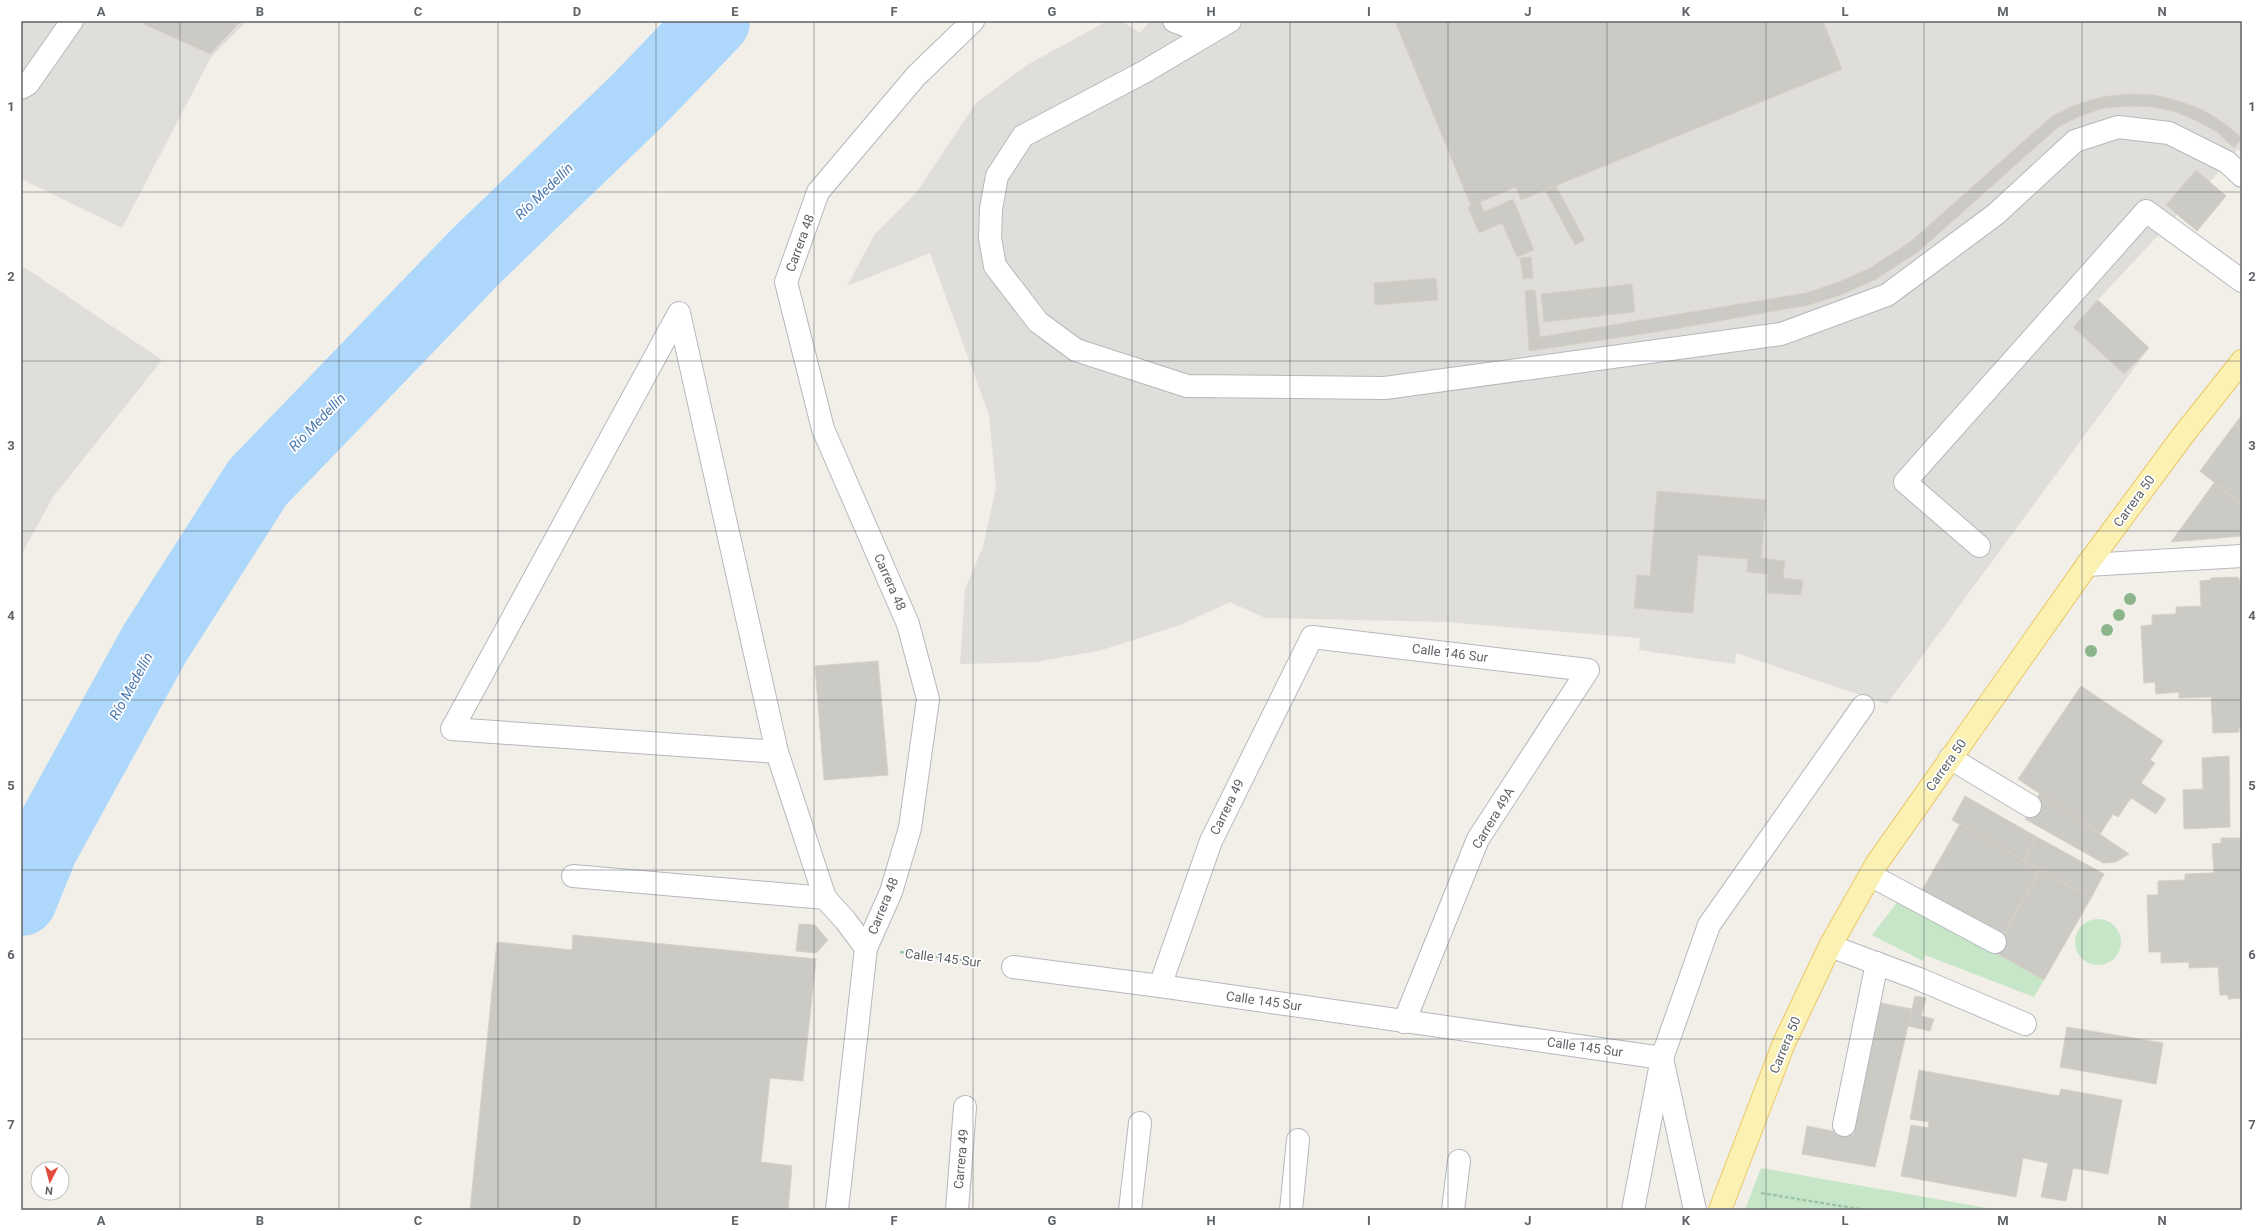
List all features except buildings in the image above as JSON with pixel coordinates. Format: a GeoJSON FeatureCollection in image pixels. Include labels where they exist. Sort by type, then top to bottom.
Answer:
{"type":"FeatureCollection","features":[{"type":"Feature","properties":{"kind":"main road","name":"Carrera 50"},"geometry":{"type":"LineString","coordinates":[[1720,1210],[1784,1043],[1830,946],[1870,875],[1950,758],[2087,565],[2184,434],[2242,361]]}},
{"type":"Feature","properties":{"kind":"street"},"geometry":{"type":"LineString","coordinates":[[21,88],[28,84],[72,21]]}},
{"type":"Feature","properties":{"kind":"street","name":"Carrera 48"},"geometry":{"type":"LineString","coordinates":[[837,1210],[866,948],[891,892],[910,828],[928,699],[908,624],[823,429],[786,282],[818,192],[916,76],[973,21]]}},
{"type":"Feature","properties":{"kind":"street"},"geometry":{"type":"LineString","coordinates":[[1174,21],[1208,34]]}},
{"type":"Feature","properties":{"kind":"street"},"geometry":{"type":"LineString","coordinates":[[1230,21],[1144,72],[1023,136],[998,176],[991,209],[990,238],[995,266],[1038,322],[1076,350],[1187,386],[1385,388],[1781,334],[1887,295],[1996,214],[2075,142],[2118,127],[2169,133],[2227,162],[2242,176]]}},
{"type":"Feature","properties":{"kind":"street"},"geometry":{"type":"LineString","coordinates":[[1979,546],[1905,482],[2146,211],[2242,280]]}},
{"type":"Feature","properties":{"kind":"street"},"geometry":{"type":"LineString","coordinates":[[777,752],[452,729],[679,313],[777,752],[825,898],[845,920],[866,948]]}},
{"type":"Feature","properties":{"kind":"street"},"geometry":{"type":"LineString","coordinates":[[2087,565],[2242,556]]}},
{"type":"Feature","properties":{"kind":"street","name":"Calle 146 Sur"},"geometry":{"type":"LineString","coordinates":[[1312,637],[1588,670]]}},
{"type":"Feature","properties":{"kind":"street","name":"Carrera 49"},"geometry":{"type":"LineString","coordinates":[[1160,986],[1211,841],[1312,637]]}},
{"type":"Feature","properties":{"kind":"street","name":"Carrera 49A"},"geometry":{"type":"LineString","coordinates":[[1404,1022],[1478,839],[1588,670]]}},
{"type":"Feature","properties":{"kind":"street"},"geometry":{"type":"LineString","coordinates":[[1633,1210],[1662,1058],[1709,925],[1863,706]]}},
{"type":"Feature","properties":{"kind":"street"},"geometry":{"type":"LineString","coordinates":[[1950,758],[2030,806]]}},
{"type":"Feature","properties":{"kind":"street"},"geometry":{"type":"LineString","coordinates":[[1870,875],[1995,942]]}},
{"type":"Feature","properties":{"kind":"street"},"geometry":{"type":"LineString","coordinates":[[573,876],[825,898]]}},
{"type":"Feature","properties":{"kind":"street"},"geometry":{"type":"LineString","coordinates":[[1830,946],[1919,978],[2026,1024]]}},
{"type":"Feature","properties":{"kind":"street"},"geometry":{"type":"LineString","coordinates":[[1844,1125],[1877,963]]}},
{"type":"Feature","properties":{"kind":"street","name":"Calle 145 Sur"},"geometry":{"type":"LineString","coordinates":[[1013,967],[1160,986],[1662,1058]]}},
{"type":"Feature","properties":{"kind":"street"},"geometry":{"type":"LineString","coordinates":[[1662,1058],[1695,1210]]}},
{"type":"Feature","properties":{"kind":"street","name":"Carrera 49"},"geometry":{"type":"LineString","coordinates":[[957,1210],[965,1108]]}},
{"type":"Feature","properties":{"kind":"street"},"geometry":{"type":"LineString","coordinates":[[1130,1210],[1140,1123]]}},
{"type":"Feature","properties":{"kind":"street"},"geometry":{"type":"LineString","coordinates":[[1291,1210],[1298,1140]]}},
{"type":"Feature","properties":{"kind":"street"},"geometry":{"type":"LineString","coordinates":[[1453,1210],[1458,1161]]}},
{"type":"Feature","properties":{"kind":"path","name":"Calle 145 Sur"},"geometry":{"type":"LineString","coordinates":[[866,948],[1013,967]]}},
{"type":"Feature","properties":{"kind":"path"},"geometry":{"type":"LineString","coordinates":[[1728,1187],[1865,1210]]}},
{"type":"Feature","properties":{"kind":"shaded area"},"geometry":{"type":"Polygon","coordinates":[[[21,21],[247,21],[211,57],[122,228],[21,179],[21,21]]]}},
{"type":"Feature","properties":{"kind":"shaded area"},"geometry":{"type":"Polygon","coordinates":[[[1107,21],[1122,21],[1140,33],[1150,21],[2242,21],[2242,153],[2238,149],[2210,182],[2226,196],[2197,231],[2177,215],[2098,300],[2149,348],[1887,704],[1736,653],[1735,664],[1639,650],[1640,638],[1446,622],[1265,618],[1230,602],[1180,625],[1102,650],[1035,662],[960,664],[965,590],[983,546],[996,488],[989,415],[930,253],[847,286],[875,234],[916,193],[976,103],[1027,65],[1107,21]]]}},
{"type":"Feature","properties":{"kind":"shaded area"},"geometry":{"type":"Polygon","coordinates":[[[21,265],[162,360],[53,497],[21,555],[21,265]]]}},
{"type":"Feature","properties":{"kind":"green space"},"geometry":{"type":"Polygon","coordinates":[[[1899,900],[2044,980],[2034,997],[1925,955],[1923,961],[1872,935],[1899,900]]]}},
{"type":"Feature","properties":{"kind":"green space"},"geometry":{"type":"Polygon","coordinates":[[[2103,919],[2107,920],[2117,929],[2120,933],[2120,951],[2111,961],[2103,965],[2093,965],[2085,961],[2076,951],[2075,937],[2079,929],[2089,920],[2103,919]]]}},
{"type":"Feature","properties":{"kind":"green space"},"geometry":{"type":"Polygon","coordinates":[[[1761,1168],[1998,1210],[1745,1210],[1761,1168]]]}},
{"type":"Feature","properties":{"kind":"waterway","name":"Río Medellín"},"geometry":{"type":"LineString","coordinates":[[21,900],[42,848],[155,643],[258,482],[477,255],[637,101],[714,21]]}}]}
